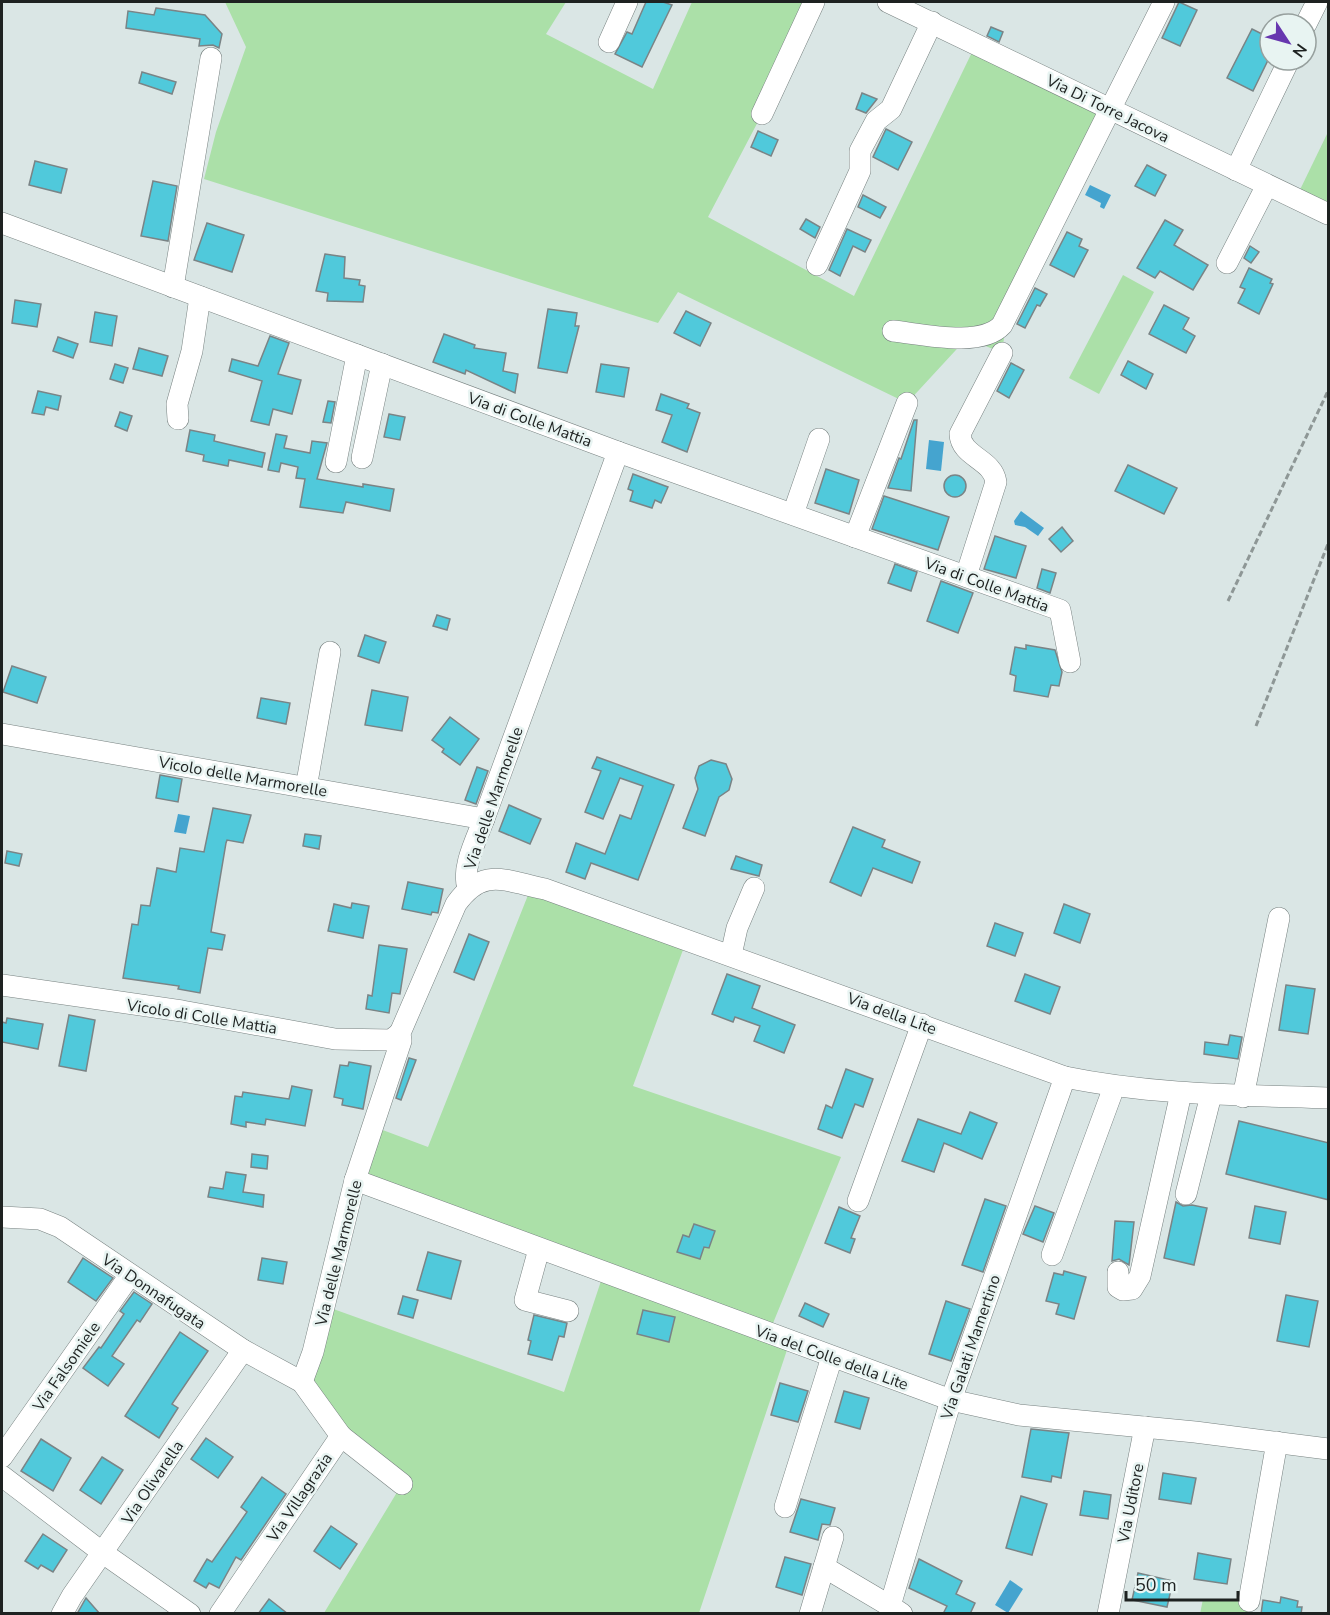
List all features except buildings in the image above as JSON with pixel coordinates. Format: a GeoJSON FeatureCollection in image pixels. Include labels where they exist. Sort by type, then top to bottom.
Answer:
{"type":"FeatureCollection","features":[{"type":"Feature","properties":{"kind":"street"},"geometry":{"type":"LineString","coordinates":[[609,42],[627,2]]}},
{"type":"Feature","properties":{"kind":"street"},"geometry":{"type":"LineString","coordinates":[[762,114],[814,2]]}},
{"type":"Feature","properties":{"kind":"street","name":"Via Di Torre Jacova"},"geometry":{"type":"LineString","coordinates":[[888,2],[1329,214]]}},
{"type":"Feature","properties":{"kind":"street"},"geometry":{"type":"LineString","coordinates":[[893,331],[967,338],[981,336],[998,329],[1112,109],[1164,2]]}},
{"type":"Feature","properties":{"kind":"street"},"geometry":{"type":"LineString","coordinates":[[817,265],[861,171],[860,151],[876,121],[891,109],[932,22]]}},
{"type":"Feature","properties":{"kind":"street"},"geometry":{"type":"LineString","coordinates":[[173,287],[211,58]]}},
{"type":"Feature","properties":{"kind":"street"},"geometry":{"type":"LineString","coordinates":[[1236,170],[1283,72]]}},
{"type":"Feature","properties":{"kind":"street"},"geometry":{"type":"LineString","coordinates":[[1227,263],[1267,184]]}},
{"type":"Feature","properties":{"kind":"street","name":"Via di Colle Mattia"},"geometry":{"type":"LineString","coordinates":[[2,223],[618,452],[1060,610],[1070,662]]}},
{"type":"Feature","properties":{"kind":"street"},"geometry":{"type":"LineString","coordinates":[[178,419],[177,404],[192,351],[200,297]]}},
{"type":"Feature","properties":{"kind":"street"},"geometry":{"type":"LineString","coordinates":[[966,576],[996,482],[991,469],[962,444],[960,434],[1002,353]]}},
{"type":"Feature","properties":{"kind":"street"},"geometry":{"type":"LineString","coordinates":[[336,462],[357,355]]}},
{"type":"Feature","properties":{"kind":"street"},"geometry":{"type":"LineString","coordinates":[[362,458],[382,364]]}},
{"type":"Feature","properties":{"kind":"street"},"geometry":{"type":"LineString","coordinates":[[855,537],[907,403]]}},
{"type":"Feature","properties":{"kind":"street"},"geometry":{"type":"LineString","coordinates":[[793,514],[819,439]]}},
{"type":"Feature","properties":{"kind":"street","name":"Via delle Marmorelle"},"geometry":{"type":"LineString","coordinates":[[302,1382],[313,1352],[355,1180],[400,1041],[400,1033],[448,920],[468,888],[465,881],[468,865],[618,452]]}},
{"type":"Feature","properties":{"kind":"street"},"geometry":{"type":"LineString","coordinates":[[306,788],[330,652]]}},
{"type":"Feature","properties":{"kind":"street","name":"Vicolo delle Marmorelle"},"geometry":{"type":"LineString","coordinates":[[2,734],[484,819]]}},
{"type":"Feature","properties":{"kind":"street","name":"Via della Lite"},"geometry":{"type":"LineString","coordinates":[[468,888],[486,879],[544,889],[731,954],[1065,1077],[1114,1087],[1181,1093],[1243,1097],[1329,1098]]}},
{"type":"Feature","properties":{"kind":"street"},"geometry":{"type":"LineString","coordinates":[[731,954],[737,928],[754,888]]}},
{"type":"Feature","properties":{"kind":"street"},"geometry":{"type":"LineString","coordinates":[[1243,1097],[1279,918]]}},
{"type":"Feature","properties":{"kind":"street","name":"Vicolo di Colle Mattia"},"geometry":{"type":"LineString","coordinates":[[2,985],[182,1011],[335,1039],[391,1040],[400,1033]]}},
{"type":"Feature","properties":{"kind":"street"},"geometry":{"type":"LineString","coordinates":[[858,1201],[922,1024]]}},
{"type":"Feature","properties":{"kind":"street","name":"Via Galati Mamertino"},"geometry":{"type":"LineString","coordinates":[[896,1610],[951,1400],[1065,1077]]}},
{"type":"Feature","properties":{"kind":"street"},"geometry":{"type":"LineString","coordinates":[[1052,1255],[1114,1087]]}},
{"type":"Feature","properties":{"kind":"street"},"geometry":{"type":"LineString","coordinates":[[1118,1272],[1118,1287],[1123,1290],[1132,1289],[1140,1276],[1181,1093]]}},
{"type":"Feature","properties":{"kind":"street"},"geometry":{"type":"LineString","coordinates":[[1186,1194],[1211,1095]]}},
{"type":"Feature","properties":{"kind":"street","name":"Via del Colle della Lite"},"geometry":{"type":"LineString","coordinates":[[355,1180],[951,1400],[1019,1415],[1145,1427],[1329,1449]]}},
{"type":"Feature","properties":{"kind":"street","name":"Via Donnafugata"},"geometry":{"type":"LineString","coordinates":[[2,1217],[49,1222],[243,1350],[302,1382]]}},
{"type":"Feature","properties":{"kind":"street"},"geometry":{"type":"LineString","coordinates":[[539,1248],[525,1300],[567,1311]]}},
{"type":"Feature","properties":{"kind":"street","name":"Via Falsomiele"},"geometry":{"type":"LineString","coordinates":[[2,1457],[130,1275]]}},
{"type":"Feature","properties":{"kind":"street","name":"Via Olivarella"},"geometry":{"type":"LineString","coordinates":[[62,1614],[72,1596],[243,1350]]}},
{"type":"Feature","properties":{"kind":"street"},"geometry":{"type":"LineString","coordinates":[[785,1507],[832,1357]]}},
{"type":"Feature","properties":{"kind":"street","name":"Via Villagrazia"},"geometry":{"type":"LineString","coordinates":[[220,1614],[341,1436],[302,1382]]}},
{"type":"Feature","properties":{"kind":"street","name":"Via Uditore"},"geometry":{"type":"LineString","coordinates":[[1108,1614],[1145,1427]]}},
{"type":"Feature","properties":{"kind":"street"},"geometry":{"type":"LineString","coordinates":[[341,1436],[402,1484]]}},
{"type":"Feature","properties":{"kind":"street"},"geometry":{"type":"LineString","coordinates":[[1249,1601],[1277,1442]]}},
{"type":"Feature","properties":{"kind":"street"},"geometry":{"type":"LineString","coordinates":[[2,1476],[103,1553],[190,1614]]}},
{"type":"Feature","properties":{"kind":"street"},"geometry":{"type":"LineString","coordinates":[[810,1614],[833,1538]]}},
{"type":"Feature","properties":{"kind":"street"},"geometry":{"type":"LineString","coordinates":[[824,1567],[896,1610]]}},
{"type":"Feature","properties":{"kind":"path"},"geometry":{"type":"LineString","coordinates":[[1228,601],[1329,391]]}},
{"type":"Feature","properties":{"kind":"path"},"geometry":{"type":"LineString","coordinates":[[1256,726],[1329,544]]}},
{"type":"Feature","properties":{"kind":"green space"},"geometry":{"type":"Polygon","coordinates":[[[225,2],[566,2],[546,34],[653,89],[692,2],[814,2],[762,114],[708,217],[854,296],[976,44],[1112,109],[1007,316],[1002,353],[967,338],[907,403],[678,292],[658,323],[204,179],[216,132],[246,47],[225,2]]]}},
{"type":"Feature","properties":{"kind":"green space"},"geometry":{"type":"Polygon","coordinates":[[[1328,132],[1328,214],[1296,198],[1328,132]]]}},
{"type":"Feature","properties":{"kind":"green space"},"geometry":{"type":"Polygon","coordinates":[[[1123,275],[1154,292],[1099,394],[1069,378],[1123,275]]]}},
{"type":"Feature","properties":{"kind":"green space"},"geometry":{"type":"Polygon","coordinates":[[[534,880],[687,939],[633,1086],[841,1157],[769,1333],[790,1341],[699,1613],[324,1613],[402,1484],[302,1382],[325,1306],[564,1392],[604,1272],[355,1180],[372,1126],[428,1147],[534,880]]]}},
{"type":"Feature","properties":{"kind":"green space"},"geometry":{"type":"Polygon","coordinates":[[[1203,1599],[1249,1601],[1248,1613],[1200,1614],[1203,1599]]]}},
{"type":"Feature","properties":{"kind":"water"},"geometry":{"type":"Polygon","coordinates":[[[1090,185],[1111,195],[1104,209],[1100,207],[1101,203],[1085,195],[1090,185]]]}},
{"type":"Feature","properties":{"kind":"water"},"geometry":{"type":"Polygon","coordinates":[[[929,440],[944,442],[941,471],[926,469],[929,440]]]}},
{"type":"Feature","properties":{"kind":"water"},"geometry":{"type":"Polygon","coordinates":[[[1021,511],[1044,528],[1038,536],[1025,527],[1015,525],[1014,521],[1021,511]]]}},
{"type":"Feature","properties":{"kind":"water"},"geometry":{"type":"Polygon","coordinates":[[[178,814],[190,816],[186,834],[174,832],[178,814]]]}},
{"type":"Feature","properties":{"kind":"water"},"geometry":{"type":"Polygon","coordinates":[[[1010,1580],[1023,1589],[1008,1613],[995,1605],[1010,1580]]]}}]}
